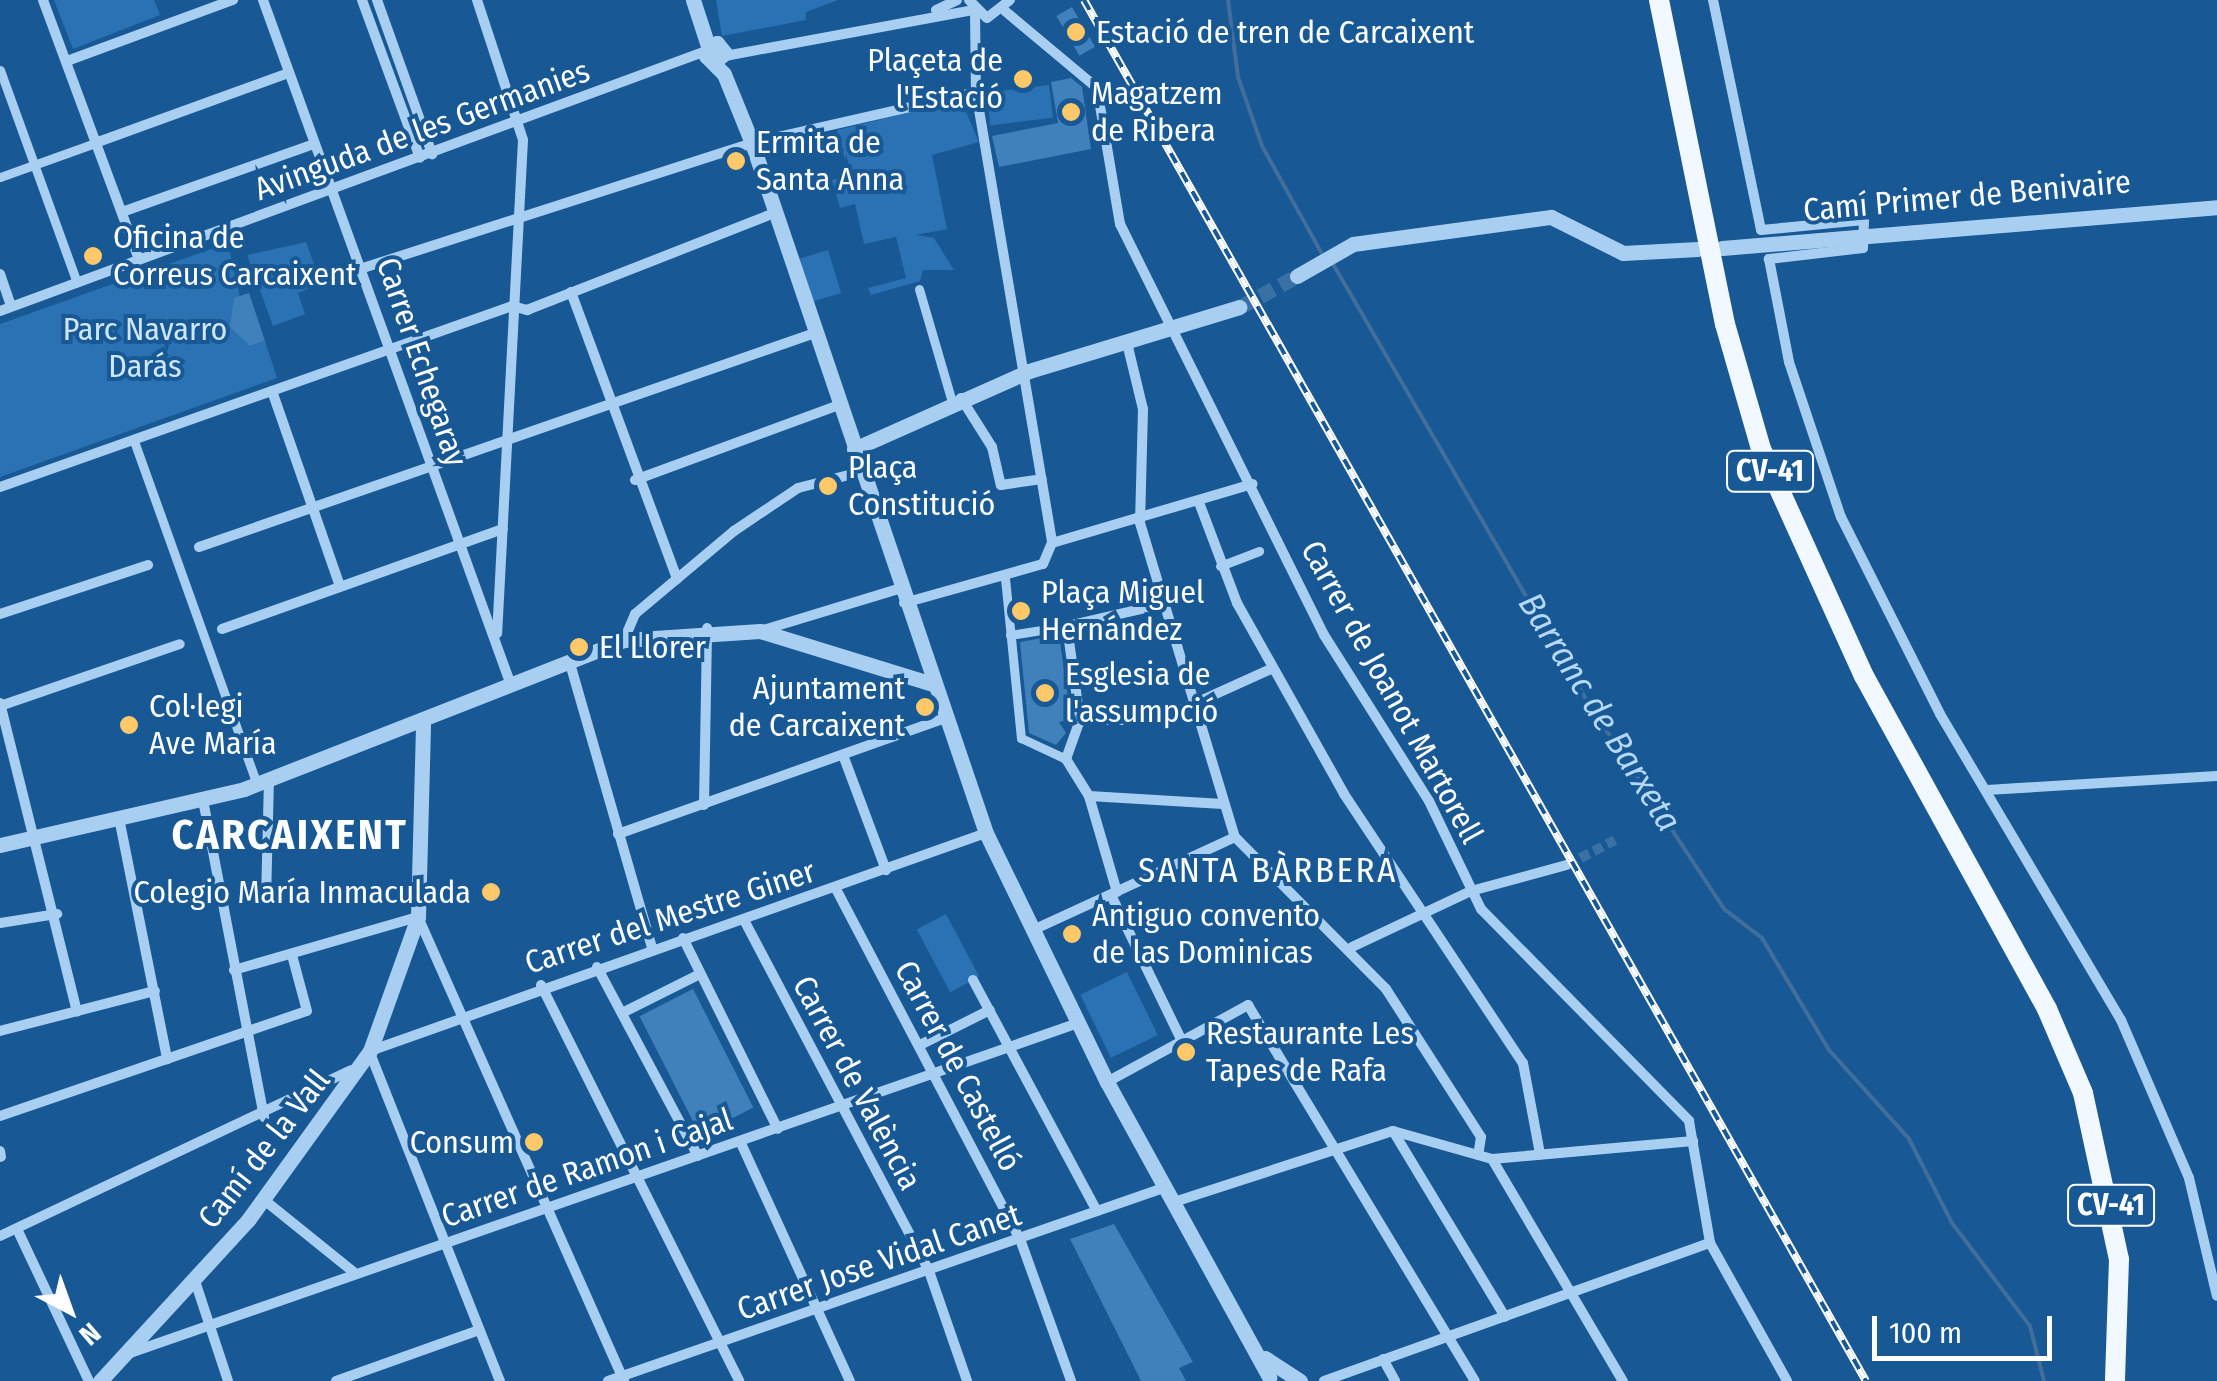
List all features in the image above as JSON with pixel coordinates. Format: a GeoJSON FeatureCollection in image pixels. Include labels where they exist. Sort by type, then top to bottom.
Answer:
{"type":"FeatureCollection","features":[{"type":"Feature","properties":{"kind":"main road","name":"CV-41"},"geometry":{"type":"LineString","coordinates":[[1659,0],[1725,324],[1761,449],[1855,658],[2047,1009],[2083,1093],[2119,1259],[2115,1381]]}},
{"type":"Feature","properties":{"kind":"street"},"geometry":{"type":"LineString","coordinates":[[43,0],[139,260]]}},
{"type":"Feature","properties":{"kind":"street"},"geometry":{"type":"LineString","coordinates":[[66,60],[233,0]]}},
{"type":"Feature","properties":{"kind":"street","name":"Carrer Echegaray"},"geometry":{"type":"LineString","coordinates":[[262,0],[363,268],[510,685]]}},
{"type":"Feature","properties":{"kind":"street"},"geometry":{"type":"LineString","coordinates":[[362,0],[420,158]]}},
{"type":"Feature","properties":{"kind":"street"},"geometry":{"type":"LineString","coordinates":[[377,0],[432,154]]}},
{"type":"Feature","properties":{"kind":"street"},"geometry":{"type":"LineString","coordinates":[[478,0],[516,121],[520,218],[496,639]]}},
{"type":"Feature","properties":{"kind":"street"},"geometry":{"type":"LineString","coordinates":[[694,0],[752,144],[900,596],[986,833],[1107,1082],[1273,1376],[1304,1380]]}},
{"type":"Feature","properties":{"kind":"street"},"geometry":{"type":"LineString","coordinates":[[916,17],[957,0]]}},
{"type":"Feature","properties":{"kind":"street"},"geometry":{"type":"LineString","coordinates":[[1714,0],[1761,230],[1864,220],[1863,248],[1769,259],[1776,315],[1841,517],[2159,1101],[2217,1296]]}},
{"type":"Feature","properties":{"kind":"street"},"geometry":{"type":"LineString","coordinates":[[916,17],[1008,5]]}},
{"type":"Feature","properties":{"kind":"street","name":"Carrer de Joanot Martorell"},"geometry":{"type":"LineString","coordinates":[[1008,5],[1085,71],[1099,97],[1120,224],[1180,329],[1324,635],[1429,801],[1471,891],[1680,1108],[1694,1141],[1710,1242],[1787,1381]]}},
{"type":"Feature","properties":{"kind":"street"},"geometry":{"type":"LineString","coordinates":[[760,631],[900,596],[1006,578],[1044,564],[1052,544],[1029,370],[976,92],[972,8]]}},
{"type":"Feature","properties":{"kind":"street","name":"Avinguda de les Germanies"},"geometry":{"type":"LineString","coordinates":[[6,308],[516,121],[716,55],[916,17]]}},
{"type":"Feature","properties":{"kind":"street"},"geometry":{"type":"LineString","coordinates":[[0,70],[77,283]]}},
{"type":"Feature","properties":{"kind":"street"},"geometry":{"type":"LineString","coordinates":[[0,177],[289,73]]}},
{"type":"Feature","properties":{"kind":"street"},"geometry":{"type":"LineString","coordinates":[[363,268],[752,144],[976,92]]}},
{"type":"Feature","properties":{"kind":"street"},"geometry":{"type":"LineString","coordinates":[[122,212],[314,144]]}},
{"type":"Feature","properties":{"kind":"street","name":"Camí Primer de Benivaire"},"geometry":{"type":"LineString","coordinates":[[1722,248],[1864,232],[2217,207]]}},
{"type":"Feature","properties":{"kind":"street"},"geometry":{"type":"LineString","coordinates":[[0,486],[512,306],[572,292],[776,213]]}},
{"type":"Feature","properties":{"kind":"street"},"geometry":{"type":"LineString","coordinates":[[1296,276],[1353,244],[1551,217],[1623,253],[1698,249]]}},
{"type":"Feature","properties":{"kind":"street"},"geometry":{"type":"LineString","coordinates":[[0,274],[6,308]]}},
{"type":"Feature","properties":{"kind":"street"},"geometry":{"type":"LineString","coordinates":[[919,289],[956,400],[992,447],[1000,485],[1042,479]]}},
{"type":"Feature","properties":{"kind":"street"},"geometry":{"type":"LineString","coordinates":[[572,292],[606,404],[677,579]]}},
{"type":"Feature","properties":{"kind":"street"},"geometry":{"type":"LineString","coordinates":[[854,449],[1029,370],[1180,329],[1240,307]]}},
{"type":"Feature","properties":{"kind":"street"},"geometry":{"type":"LineString","coordinates":[[199,548],[430,461],[814,333]]}},
{"type":"Feature","properties":{"kind":"street"},"geometry":{"type":"LineString","coordinates":[[1127,343],[1143,408],[1140,523],[1234,837],[1352,947],[1481,1137],[1478,1155]]}},
{"type":"Feature","properties":{"kind":"street"},"geometry":{"type":"LineString","coordinates":[[272,391],[340,586]]}},
{"type":"Feature","properties":{"kind":"street"},"geometry":{"type":"LineString","coordinates":[[636,480],[839,406]]}},
{"type":"Feature","properties":{"kind":"street"},"geometry":{"type":"LineString","coordinates":[[134,440],[270,780],[266,901]]}},
{"type":"Feature","properties":{"kind":"street"},"geometry":{"type":"LineString","coordinates":[[624,640],[636,614],[798,488],[861,472]]}},
{"type":"Feature","properties":{"kind":"street"},"geometry":{"type":"LineString","coordinates":[[1052,544],[1140,523],[1253,484]]}},
{"type":"Feature","properties":{"kind":"street"},"geometry":{"type":"LineString","coordinates":[[1200,505],[1220,566],[1344,794],[1427,909],[1522,1064],[1540,1154]]}},
{"type":"Feature","properties":{"kind":"street"},"geometry":{"type":"LineString","coordinates":[[222,629],[503,529]]}},
{"type":"Feature","properties":{"kind":"street"},"geometry":{"type":"LineString","coordinates":[[1220,566],[1258,552]]}},
{"type":"Feature","properties":{"kind":"street"},"geometry":{"type":"LineString","coordinates":[[0,614],[148,566]]}},
{"type":"Feature","properties":{"kind":"street"},"geometry":{"type":"LineString","coordinates":[[1006,578],[1020,738],[1066,759],[1089,796],[1114,894],[1182,1042]]}},
{"type":"Feature","properties":{"kind":"street"},"geometry":{"type":"LineString","coordinates":[[1010,635],[1164,604]]}},
{"type":"Feature","properties":{"kind":"street"},"geometry":{"type":"LineString","coordinates":[[1066,759],[1080,720],[1067,626]]}},
{"type":"Feature","properties":{"kind":"street"},"geometry":{"type":"LineString","coordinates":[[704,805],[707,628]]}},
{"type":"Feature","properties":{"kind":"street"},"geometry":{"type":"LineString","coordinates":[[0,845],[120,823],[270,780],[424,724],[624,640],[707,628],[760,631],[910,674],[933,688]]}},
{"type":"Feature","properties":{"kind":"street"},"geometry":{"type":"LineString","coordinates":[[76,1012],[40,839],[0,705],[180,644]]}},
{"type":"Feature","properties":{"kind":"street"},"geometry":{"type":"LineString","coordinates":[[910,674],[920,652]]}},
{"type":"Feature","properties":{"kind":"street"},"geometry":{"type":"LineString","coordinates":[[569,660],[652,948]]}},
{"type":"Feature","properties":{"kind":"street"},"geometry":{"type":"LineString","coordinates":[[1080,720],[1147,721],[1194,708],[1273,668]]}},
{"type":"Feature","properties":{"kind":"street"},"geometry":{"type":"LineString","coordinates":[[618,834],[946,718]]}},
{"type":"Feature","properties":{"kind":"street","name":"Camí de la Vall"},"geometry":{"type":"LineString","coordinates":[[100,1381],[263,1199],[370,1051],[418,916],[424,724]]}},
{"type":"Feature","properties":{"kind":"street"},"geometry":{"type":"LineString","coordinates":[[843,755],[886,870]]}},
{"type":"Feature","properties":{"kind":"street"},"geometry":{"type":"LineString","coordinates":[[1988,790],[2217,776]]}},
{"type":"Feature","properties":{"kind":"street"},"geometry":{"type":"LineString","coordinates":[[1089,796],[1223,804]]}},
{"type":"Feature","properties":{"kind":"street"},"geometry":{"type":"LineString","coordinates":[[202,800],[264,1117]]}},
{"type":"Feature","properties":{"kind":"street"},"geometry":{"type":"LineString","coordinates":[[120,823],[166,1058]]}},
{"type":"Feature","properties":{"kind":"street","name":"Carrer del Mestre Giner"},"geometry":{"type":"LineString","coordinates":[[0,1236],[264,1117],[370,1051],[456,1013],[836,889],[986,833]]}},
{"type":"Feature","properties":{"kind":"street"},"geometry":{"type":"LineString","coordinates":[[1033,930],[1234,837]]}},
{"type":"Feature","properties":{"kind":"street"},"geometry":{"type":"LineString","coordinates":[[1352,947],[1471,891],[1568,866]]}},
{"type":"Feature","properties":{"kind":"street","name":"Carrer de Castelló"},"geometry":{"type":"LineString","coordinates":[[836,889],[1020,1239],[1071,1381]]}},
{"type":"Feature","properties":{"kind":"street"},"geometry":{"type":"LineString","coordinates":[[0,923],[57,914]]}},
{"type":"Feature","properties":{"kind":"street"},"geometry":{"type":"LineString","coordinates":[[234,970],[418,916],[456,1013],[623,1379]]}},
{"type":"Feature","properties":{"kind":"street","name":"Carrer de València"},"geometry":{"type":"LineString","coordinates":[[744,920],[929,1271],[967,1381]]}},
{"type":"Feature","properties":{"kind":"street"},"geometry":{"type":"LineString","coordinates":[[683,938],[778,1129]]}},
{"type":"Feature","properties":{"kind":"street"},"geometry":{"type":"LineString","coordinates":[[0,1116],[308,1011],[292,955]]}},
{"type":"Feature","properties":{"kind":"street"},"geometry":{"type":"LineString","coordinates":[[597,967],[698,1156]]}},
{"type":"Feature","properties":{"kind":"street","name":"Carrer del Mestre Giner"},"geometry":{"type":"LineString","coordinates":[[622,1013],[698,974]]}},
{"type":"Feature","properties":{"kind":"street"},"geometry":{"type":"LineString","coordinates":[[973,980],[1096,1211]]}},
{"type":"Feature","properties":{"kind":"street"},"geometry":{"type":"LineString","coordinates":[[542,986],[725,1342],[740,1381]]}},
{"type":"Feature","properties":{"kind":"street"},"geometry":{"type":"LineString","coordinates":[[0,1031],[155,991]]}},
{"type":"Feature","properties":{"kind":"street"},"geometry":{"type":"LineString","coordinates":[[1107,1082],[1248,1006],[1475,1381]]}},
{"type":"Feature","properties":{"kind":"street"},"geometry":{"type":"LineString","coordinates":[[920,1044],[990,1010]]}},
{"type":"Feature","properties":{"kind":"street","name":"Carrer de Ramon i Cajal"},"geometry":{"type":"LineString","coordinates":[[114,1362],[209,1325],[1078,1024]]}},
{"type":"Feature","properties":{"kind":"street"},"geometry":{"type":"LineString","coordinates":[[370,1051],[500,1381]]}},
{"type":"Feature","properties":{"kind":"street"},"geometry":{"type":"LineString","coordinates":[[1393,1131],[1492,1159],[1694,1141]]}},
{"type":"Feature","properties":{"kind":"street"},"geometry":{"type":"LineString","coordinates":[[1393,1131],[1505,1317]]}},
{"type":"Feature","properties":{"kind":"street","name":"Carrer Jose Vidal Canet"},"geometry":{"type":"LineString","coordinates":[[608,1381],[623,1379],[1096,1211],[1336,1150],[1393,1131]]}},
{"type":"Feature","properties":{"kind":"street"},"geometry":{"type":"LineString","coordinates":[[740,1141],[823,1308],[850,1381]]}},
{"type":"Feature","properties":{"kind":"street"},"geometry":{"type":"LineString","coordinates":[[1492,1159],[1623,1381]]}},
{"type":"Feature","properties":{"kind":"street"},"geometry":{"type":"LineString","coordinates":[[263,1199],[356,1274]]}},
{"type":"Feature","properties":{"kind":"street"},"geometry":{"type":"LineString","coordinates":[[17,1228],[89,1381]]}},
{"type":"Feature","properties":{"kind":"street"},"geometry":{"type":"LineString","coordinates":[[1324,1381],[1710,1242]]}},
{"type":"Feature","properties":{"kind":"street","name":"Camí de la Vall"},"geometry":{"type":"LineString","coordinates":[[193,1275],[228,1381]]}},
{"type":"Feature","properties":{"kind":"street"},"geometry":{"type":"LineString","coordinates":[[336,1381],[479,1330]]}},
{"type":"Feature","properties":{"kind":"street"},"geometry":{"type":"LineString","coordinates":[[1383,1359],[1395,1381]]}},
{"type":"Feature","properties":{"kind":"green space"},"geometry":{"type":"Polygon","coordinates":[[[54,0],[154,0],[160,15],[73,49],[54,0]]]}},
{"type":"Feature","properties":{"kind":"green space"},"geometry":{"type":"Polygon","coordinates":[[[716,0],[838,0],[806,12],[806,20],[722,36],[716,0]]]}},
{"type":"Feature","properties":{"kind":"green space"},"geometry":{"type":"Polygon","coordinates":[[[1049,85],[1053,118],[990,125],[986,93],[1049,85]]]}},
{"type":"Feature","properties":{"kind":"green space"},"geometry":{"type":"Polygon","coordinates":[[[961,100],[979,142],[932,155],[947,229],[916,235],[934,238],[954,270],[923,270],[920,281],[871,295],[868,288],[906,278],[896,237],[864,244],[855,204],[840,208],[832,180],[849,175],[837,130],[961,100]]]}},
{"type":"Feature","properties":{"kind":"green space"},"geometry":{"type":"Polygon","coordinates":[[[306,242],[321,284],[298,293],[305,314],[273,326],[247,255],[306,242]]]}},
{"type":"Feature","properties":{"kind":"green space","name":"Parc Navarro Darás"},"geometry":{"type":"Polygon","coordinates":[[[228,243],[251,346],[265,341],[277,378],[0,477],[0,324],[228,243]]]}},
{"type":"Feature","properties":{"kind":"green space"},"geometry":{"type":"Polygon","coordinates":[[[828,250],[841,293],[812,302],[798,259],[828,250]]]}},
{"type":"Feature","properties":{"kind":"green space"},"geometry":{"type":"Polygon","coordinates":[[[946,914],[979,977],[950,992],[917,929],[946,914]]]}},
{"type":"Feature","properties":{"kind":"green space"},"geometry":{"type":"Polygon","coordinates":[[[1127,972],[1158,1035],[1111,1058],[1080,995],[1127,972]]]}},
{"type":"Feature","properties":{"kind":"building","name":"Estació de tren de Carcaixent"},"geometry":{"type":"Polygon","coordinates":[[[1072,7],[1095,47],[1079,56],[1056,16],[1072,7]]]}},
{"type":"Feature","properties":{"kind":"building","name":"Magatzem de Ribera"},"geometry":{"type":"Polygon","coordinates":[[[1071,78],[1082,87],[1091,149],[999,167],[992,136],[1058,123],[1051,82],[1071,78]]]}},
{"type":"Feature","properties":{"kind":"building"},"geometry":{"type":"Polygon","coordinates":[[[249,293],[265,341],[250,346],[230,327],[234,298],[249,293]]]}},
{"type":"Feature","properties":{"kind":"building","name":"Esglesia de l'assumpció"},"geometry":{"type":"Polygon","coordinates":[[[1059,635],[1071,719],[1059,722],[1066,733],[1056,745],[1029,733],[1020,642],[1059,635]]]}},
{"type":"Feature","properties":{"kind":"building"},"geometry":{"type":"Polygon","coordinates":[[[693,989],[753,1108],[700,1135],[640,1016],[693,989]]]}},
{"type":"Feature","properties":{"kind":"building"},"geometry":{"type":"Polygon","coordinates":[[[1114,1224],[1193,1362],[1179,1368],[1186,1381],[1141,1381],[1070,1239],[1114,1224]]]}},
{"type":"Feature","properties":{"kind":"waterway"},"geometry":{"type":"LineString","coordinates":[[1228,0],[1238,77],[1262,146],[1322,254]]}},
{"type":"Feature","properties":{"kind":"waterway","name":"Barranc de Barxeta"},"geometry":{"type":"LineString","coordinates":[[1333,264],[1587,701],[1724,909],[1762,938],[1829,1050],[1909,1139],[1952,1223],[2030,1326],[2044,1381]]}},
{"type":"Feature","properties":{"kind":"tunnel"},"geometry":{"type":"LineString","coordinates":[[1240,307],[1297,276]]}},
{"type":"Feature","properties":{"kind":"tunnel"},"geometry":{"type":"LineString","coordinates":[[1567,865],[1615,840]]}},
{"type":"Feature","properties":{"kind":"railway"},"geometry":{"type":"LineString","coordinates":[[1084,0],[1866,1381]]}},
{"type":"Feature","properties":{"kind":"place","name":"Estació de tren de Carcaixent"},"geometry":{"type":"Point","coordinates":[1076,32]}},
{"type":"Feature","properties":{"kind":"place","name":"Plaçeta de l'Estació"},"geometry":{"type":"Point","coordinates":[1023,79]}},
{"type":"Feature","properties":{"kind":"place","name":"Magatzem de Ribera"},"geometry":{"type":"Point","coordinates":[1071,112]}},
{"type":"Feature","properties":{"kind":"place","name":"Ermita de Santa Anna"},"geometry":{"type":"Point","coordinates":[736,161]}},
{"type":"Feature","properties":{"kind":"place","name":"Oficina de Correus Carcaixent"},"geometry":{"type":"Point","coordinates":[93,256]}},
{"type":"Feature","properties":{"kind":"place","name":"Plaça Constitució"},"geometry":{"type":"Point","coordinates":[828,486]}},
{"type":"Feature","properties":{"kind":"place","name":"Plaça Miguel Hernández"},"geometry":{"type":"Point","coordinates":[1021,611]}},
{"type":"Feature","properties":{"kind":"place","name":"El Llorer"},"geometry":{"type":"Point","coordinates":[579,647]}},
{"type":"Feature","properties":{"kind":"place","name":"Esglesia de l'assumpció"},"geometry":{"type":"Point","coordinates":[1045,693]}},
{"type":"Feature","properties":{"kind":"place","name":"Ajuntament de Carcaixent"},"geometry":{"type":"Point","coordinates":[925,707]}},
{"type":"Feature","properties":{"kind":"place","name":"Col·legi Ave María"},"geometry":{"type":"Point","coordinates":[129,725]}},
{"type":"Feature","properties":{"kind":"place","name":"Colegio María Inmaculada"},"geometry":{"type":"Point","coordinates":[491,892]}},
{"type":"Feature","properties":{"kind":"place","name":"Antiguo convento de las Dominicas"},"geometry":{"type":"Point","coordinates":[1072,934]}},
{"type":"Feature","properties":{"kind":"place","name":"Restaurante Les Tapes de Rafa"},"geometry":{"type":"Point","coordinates":[1186,1052]}},
{"type":"Feature","properties":{"kind":"place","name":"Consum"},"geometry":{"type":"Point","coordinates":[534,1142]}},
{"type":"Feature","properties":{"kind":"district","name":"CARCAIXENT"},"geometry":{"type":"Point","coordinates":[290,835]}},
{"type":"Feature","properties":{"kind":"district","name":"SANTA BÀRBERA"},"geometry":{"type":"Point","coordinates":[1268,870]}}]}
